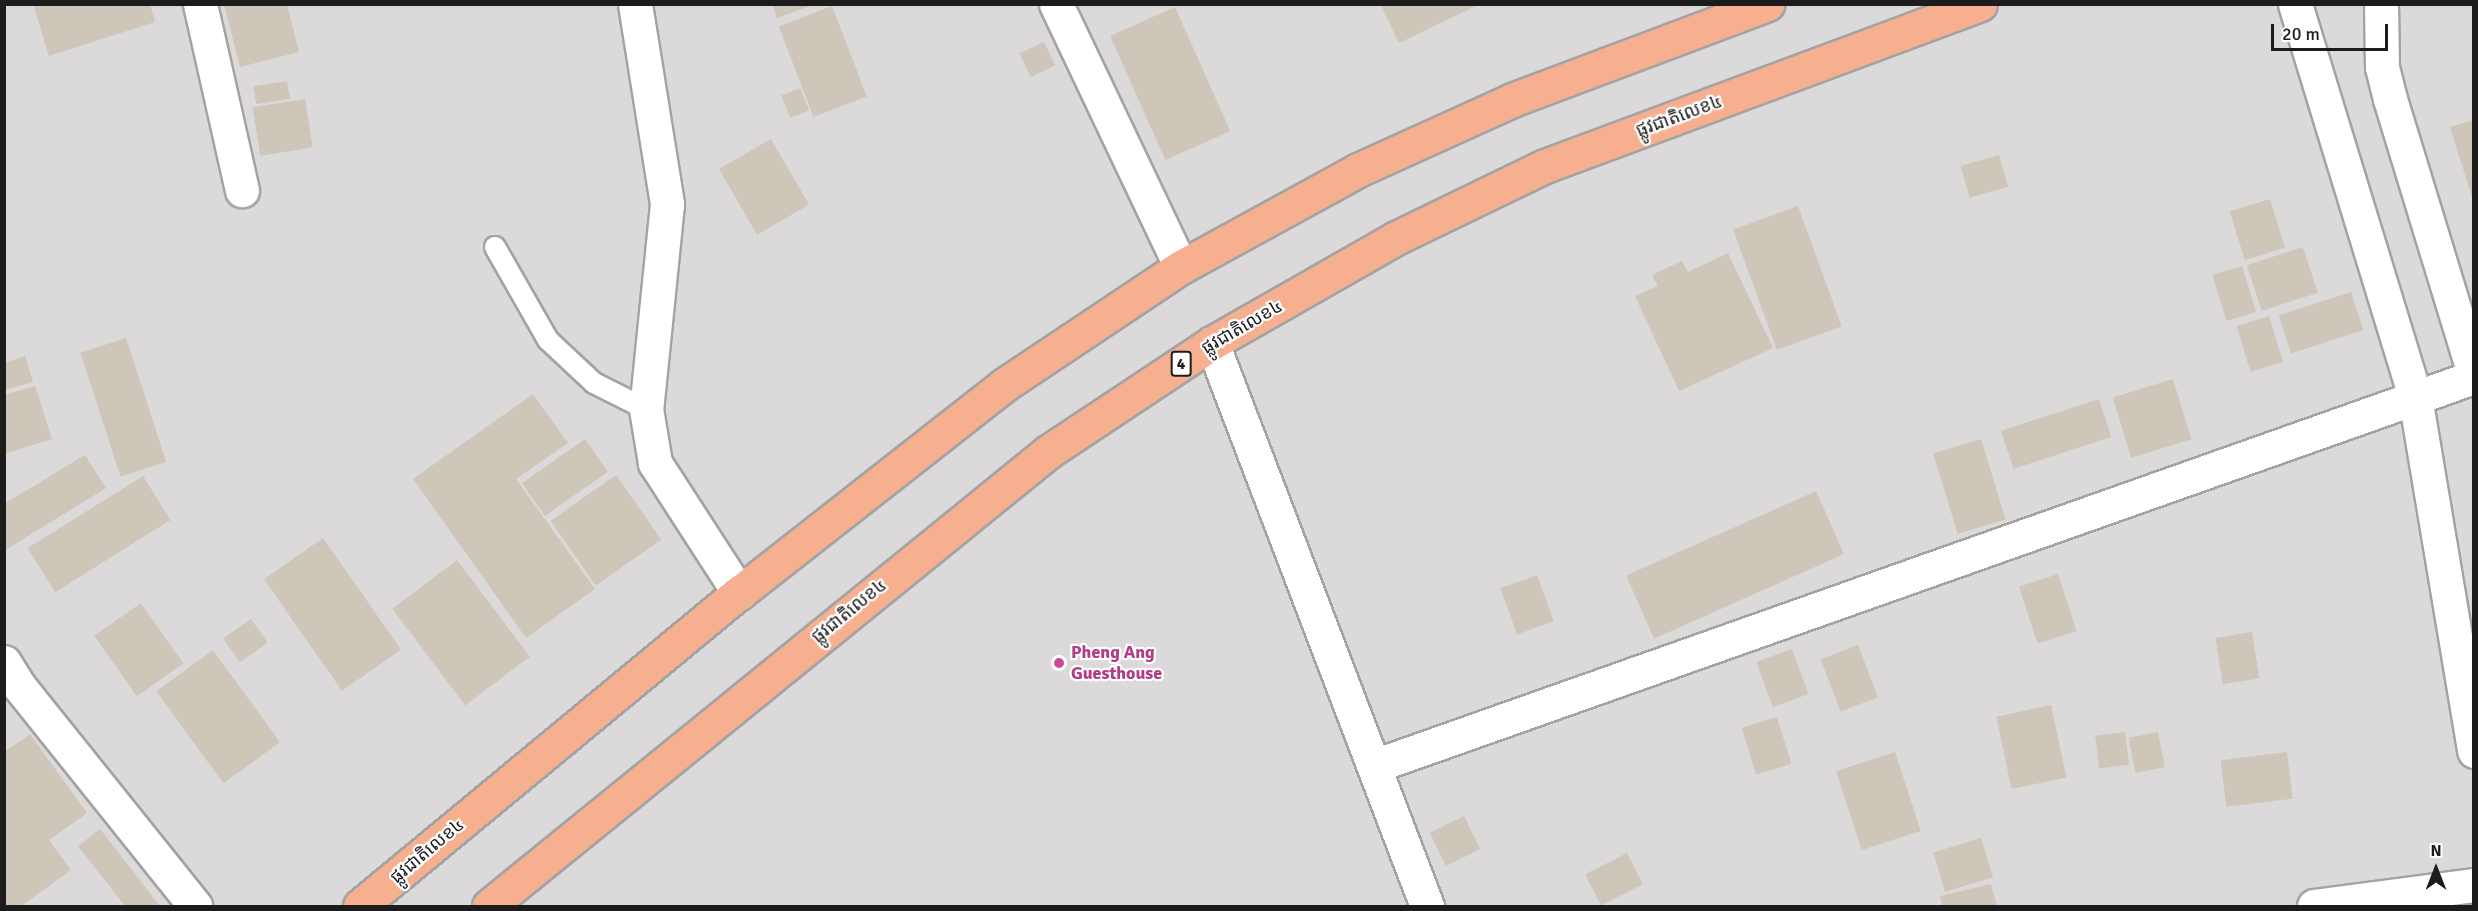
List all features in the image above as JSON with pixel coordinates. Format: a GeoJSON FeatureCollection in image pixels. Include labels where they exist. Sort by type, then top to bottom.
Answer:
{"type":"FeatureCollection","features":[{"type":"Feature","properties":{"kind":"highway","name":"ផ្លូវជាតិលេខ៤"},"geometry":{"type":"LineString","coordinates":[[360,906],[739,592],[1004,385],[1181,267],[1358,170],[1512,100],[1768,4]]}},
{"type":"Feature","properties":{"kind":"highway","name":"ផ្លូវជាតិលេខ៤"},"geometry":{"type":"LineString","coordinates":[[489,906],[1048,452],[1212,343],[1396,238],[1545,166],[1980,4]]}},
{"type":"Feature","properties":{"kind":"street"},"geometry":{"type":"LineString","coordinates":[[200,4],[242,190]]}},
{"type":"Feature","properties":{"kind":"street"},"geometry":{"type":"LineString","coordinates":[[635,4],[667,204],[646,409],[655,463],[739,592]]}},
{"type":"Feature","properties":{"kind":"street"},"geometry":{"type":"LineString","coordinates":[[1056,4],[1181,267]]}},
{"type":"Feature","properties":{"kind":"street"},"geometry":{"type":"LineString","coordinates":[[2295,4],[2415,397],[2474,751]]}},
{"type":"Feature","properties":{"kind":"street"},"geometry":{"type":"LineString","coordinates":[[1374,766],[2474,376],[2390,99],[2382,67],[2381,4]]}},
{"type":"Feature","properties":{"kind":"street"},"geometry":{"type":"LineString","coordinates":[[1212,343],[1427,906]]}},
{"type":"Feature","properties":{"kind":"street"},"geometry":{"type":"LineString","coordinates":[[4,662],[20,686],[195,906]]}},
{"type":"Feature","properties":{"kind":"street"},"geometry":{"type":"LineString","coordinates":[[2314,906],[2474,885]]}},
{"type":"Feature","properties":{"kind":"lane"},"geometry":{"type":"LineString","coordinates":[[495,248],[548,340],[594,383],[646,409]]}},
{"type":"Feature","properties":{"kind":"shaded area"},"geometry":{"type":"Polygon","coordinates":[[[5,5],[2473,5],[2473,906],[5,906],[5,5]]]}},
{"type":"Feature","properties":{"kind":"building"},"geometry":{"type":"Polygon","coordinates":[[[33,4],[150,4],[155,22],[49,56],[33,4]]]}},
{"type":"Feature","properties":{"kind":"building"},"geometry":{"type":"Polygon","coordinates":[[[224,4],[287,4],[299,52],[240,67],[224,4]]]}},
{"type":"Feature","properties":{"kind":"building"},"geometry":{"type":"Polygon","coordinates":[[[772,4],[813,4],[813,5],[777,18],[772,4]]]}},
{"type":"Feature","properties":{"kind":"building"},"geometry":{"type":"Polygon","coordinates":[[[1380,4],[1480,4],[1399,43],[1380,4]]]}},
{"type":"Feature","properties":{"kind":"building"},"geometry":{"type":"Polygon","coordinates":[[[832,6],[867,97],[814,117],[779,26],[832,6]]]}},
{"type":"Feature","properties":{"kind":"building"},"geometry":{"type":"Polygon","coordinates":[[[1175,7],[1230,131],[1165,160],[1110,36],[1175,7]]]}},
{"type":"Feature","properties":{"kind":"building"},"geometry":{"type":"Polygon","coordinates":[[[1044,42],[1055,66],[1031,77],[1020,53],[1044,42]]]}},
{"type":"Feature","properties":{"kind":"building"},"geometry":{"type":"Polygon","coordinates":[[[287,81],[290,99],[256,104],[253,86],[287,81]]]}},
{"type":"Feature","properties":{"kind":"building"},"geometry":{"type":"Polygon","coordinates":[[[800,88],[809,110],[790,118],[781,95],[800,88]]]}},
{"type":"Feature","properties":{"kind":"building"},"geometry":{"type":"Polygon","coordinates":[[[305,99],[313,147],[260,156],[253,107],[305,99]]]}},
{"type":"Feature","properties":{"kind":"building"},"geometry":{"type":"Polygon","coordinates":[[[2474,120],[2474,200],[2473,200],[2450,127],[2474,120]]]}},
{"type":"Feature","properties":{"kind":"building"},"geometry":{"type":"Polygon","coordinates":[[[771,139],[809,205],[757,235],[719,169],[771,139]]]}},
{"type":"Feature","properties":{"kind":"building"},"geometry":{"type":"Polygon","coordinates":[[[1999,155],[2008,187],[1970,198],[1961,166],[1999,155]]]}},
{"type":"Feature","properties":{"kind":"building"},"geometry":{"type":"Polygon","coordinates":[[[2270,199],[2285,248],[2245,260],[2230,211],[2270,199]]]}},
{"type":"Feature","properties":{"kind":"building"},"geometry":{"type":"Polygon","coordinates":[[[1798,206],[1842,326],[1777,350],[1733,230],[1798,206]]]}},
{"type":"Feature","properties":{"kind":"building"},"geometry":{"type":"Polygon","coordinates":[[[2303,247],[2318,293],[2262,311],[2247,265],[2303,247]]]}},
{"type":"Feature","properties":{"kind":"building"},"geometry":{"type":"Polygon","coordinates":[[[1728,253],[1773,348],[1679,391],[1635,296],[1658,286],[1652,275],[1682,261],[1688,272],[1728,253]]]}},
{"type":"Feature","properties":{"kind":"building"},"geometry":{"type":"Polygon","coordinates":[[[2242,266],[2256,312],[2226,321],[2212,275],[2242,266]]]}},
{"type":"Feature","properties":{"kind":"building"},"geometry":{"type":"Polygon","coordinates":[[[2351,292],[2363,330],[2291,354],[2279,315],[2351,292]]]}},
{"type":"Feature","properties":{"kind":"building"},"geometry":{"type":"Polygon","coordinates":[[[2269,316],[2283,362],[2251,372],[2236,326],[2269,316]]]}},
{"type":"Feature","properties":{"kind":"building"},"geometry":{"type":"Polygon","coordinates":[[[126,338],[166,462],[121,476],[80,353],[126,338]]]}},
{"type":"Feature","properties":{"kind":"building"},"geometry":{"type":"Polygon","coordinates":[[[25,356],[33,382],[4,390],[4,363],[25,356]]]}},
{"type":"Feature","properties":{"kind":"building"},"geometry":{"type":"Polygon","coordinates":[[[2173,379],[2191,439],[2131,458],[2113,397],[2173,379]]]}},
{"type":"Feature","properties":{"kind":"building"},"geometry":{"type":"Polygon","coordinates":[[[35,386],[52,439],[4,454],[4,395],[35,386]]]}},
{"type":"Feature","properties":{"kind":"building"},"geometry":{"type":"Polygon","coordinates":[[[533,394],[568,443],[516,479],[595,589],[526,638],[413,479],[533,394]]]}},
{"type":"Feature","properties":{"kind":"building"},"geometry":{"type":"Polygon","coordinates":[[[2099,399],[2111,437],[2013,469],[2001,431],[2099,399]]]}},
{"type":"Feature","properties":{"kind":"building"},"geometry":{"type":"Polygon","coordinates":[[[585,439],[608,472],[545,516],[522,483],[585,439]]]}},
{"type":"Feature","properties":{"kind":"building"},"geometry":{"type":"Polygon","coordinates":[[[1981,439],[2006,519],[1958,534],[1933,454],[1981,439]]]}},
{"type":"Feature","properties":{"kind":"building"},"geometry":{"type":"Polygon","coordinates":[[[85,455],[106,488],[4,551],[4,504],[85,455]]]}},
{"type":"Feature","properties":{"kind":"building"},"geometry":{"type":"Polygon","coordinates":[[[616,475],[661,540],[596,586],[550,521],[616,475]]]}},
{"type":"Feature","properties":{"kind":"building"},"geometry":{"type":"Polygon","coordinates":[[[143,476],[171,520],[55,592],[28,548],[143,476]]]}},
{"type":"Feature","properties":{"kind":"building"},"geometry":{"type":"Polygon","coordinates":[[[1816,491],[1844,554],[1654,639],[1626,576],[1816,491]]]}},
{"type":"Feature","properties":{"kind":"building"},"geometry":{"type":"Polygon","coordinates":[[[323,538],[401,649],[342,691],[264,579],[323,538]]]}},
{"type":"Feature","properties":{"kind":"building"},"geometry":{"type":"Polygon","coordinates":[[[457,560],[530,657],[465,705],[392,609],[457,560]]]}},
{"type":"Feature","properties":{"kind":"building"},"geometry":{"type":"Polygon","coordinates":[[[2058,574],[2077,631],[2038,644],[2019,587],[2058,574]]]}},
{"type":"Feature","properties":{"kind":"building"},"geometry":{"type":"Polygon","coordinates":[[[1537,575],[1554,621],[1517,634],[1500,588],[1537,575]]]}},
{"type":"Feature","properties":{"kind":"building"},"geometry":{"type":"Polygon","coordinates":[[[141,603],[183,664],[137,696],[94,636],[141,603]]]}},
{"type":"Feature","properties":{"kind":"building"},"geometry":{"type":"Polygon","coordinates":[[[251,619],[268,643],[240,662],[223,639],[251,619]]]}},
{"type":"Feature","properties":{"kind":"building"},"geometry":{"type":"Polygon","coordinates":[[[2252,632],[2259,678],[2223,684],[2215,638],[2252,632]]]}},
{"type":"Feature","properties":{"kind":"building"},"geometry":{"type":"Polygon","coordinates":[[[1858,645],[1878,697],[1841,712],[1821,659],[1858,645]]]}},
{"type":"Feature","properties":{"kind":"building"},"geometry":{"type":"Polygon","coordinates":[[[1792,649],[1808,694],[1773,707],[1756,662],[1792,649]]]}},
{"type":"Feature","properties":{"kind":"building"},"geometry":{"type":"Polygon","coordinates":[[[213,650],[280,742],[223,783],[156,691],[213,650]]]}},
{"type":"Feature","properties":{"kind":"building"},"geometry":{"type":"Polygon","coordinates":[[[2051,705],[2066,777],[2012,789],[1996,717],[2051,705]]]}},
{"type":"Feature","properties":{"kind":"building"},"geometry":{"type":"Polygon","coordinates":[[[1777,717],[1791,764],[1756,775],[1742,728],[1777,717]]]}},
{"type":"Feature","properties":{"kind":"building"},"geometry":{"type":"Polygon","coordinates":[[[2125,732],[2129,765],[2099,768],[2095,736],[2125,732]]]}},
{"type":"Feature","properties":{"kind":"building"},"geometry":{"type":"Polygon","coordinates":[[[2158,732],[2165,767],[2135,773],[2129,738],[2158,732]]]}},
{"type":"Feature","properties":{"kind":"building"},"geometry":{"type":"Polygon","coordinates":[[[30,734],[87,813],[49,840],[71,870],[21,906],[4,906],[4,752],[30,734]]]}},
{"type":"Feature","properties":{"kind":"building"},"geometry":{"type":"Polygon","coordinates":[[[1895,752],[1921,831],[1862,850],[1836,771],[1895,752]]]}},
{"type":"Feature","properties":{"kind":"building"},"geometry":{"type":"Polygon","coordinates":[[[2287,752],[2293,799],[2226,807],[2220,760],[2287,752]]]}},
{"type":"Feature","properties":{"kind":"building"},"geometry":{"type":"Polygon","coordinates":[[[1464,816],[1480,849],[1446,866],[1430,833],[1464,816]]]}},
{"type":"Feature","properties":{"kind":"building"},"geometry":{"type":"Polygon","coordinates":[[[100,829],[160,906],[125,906],[78,846],[100,829]]]}},
{"type":"Feature","properties":{"kind":"building"},"geometry":{"type":"Polygon","coordinates":[[[1981,838],[1993,877],[1945,892],[1933,853],[1981,838]]]}},
{"type":"Feature","properties":{"kind":"building"},"geometry":{"type":"Polygon","coordinates":[[[1627,853],[1643,884],[1601,906],[1585,874],[1627,853]]]}},
{"type":"Feature","properties":{"kind":"building"},"geometry":{"type":"Polygon","coordinates":[[[1991,884],[1997,906],[1942,906],[1940,896],[1991,884]]]}},
{"type":"Feature","properties":{"kind":"place","name":"Pheng Ang Guesthouse"},"geometry":{"type":"Point","coordinates":[1059,663]}}]}
